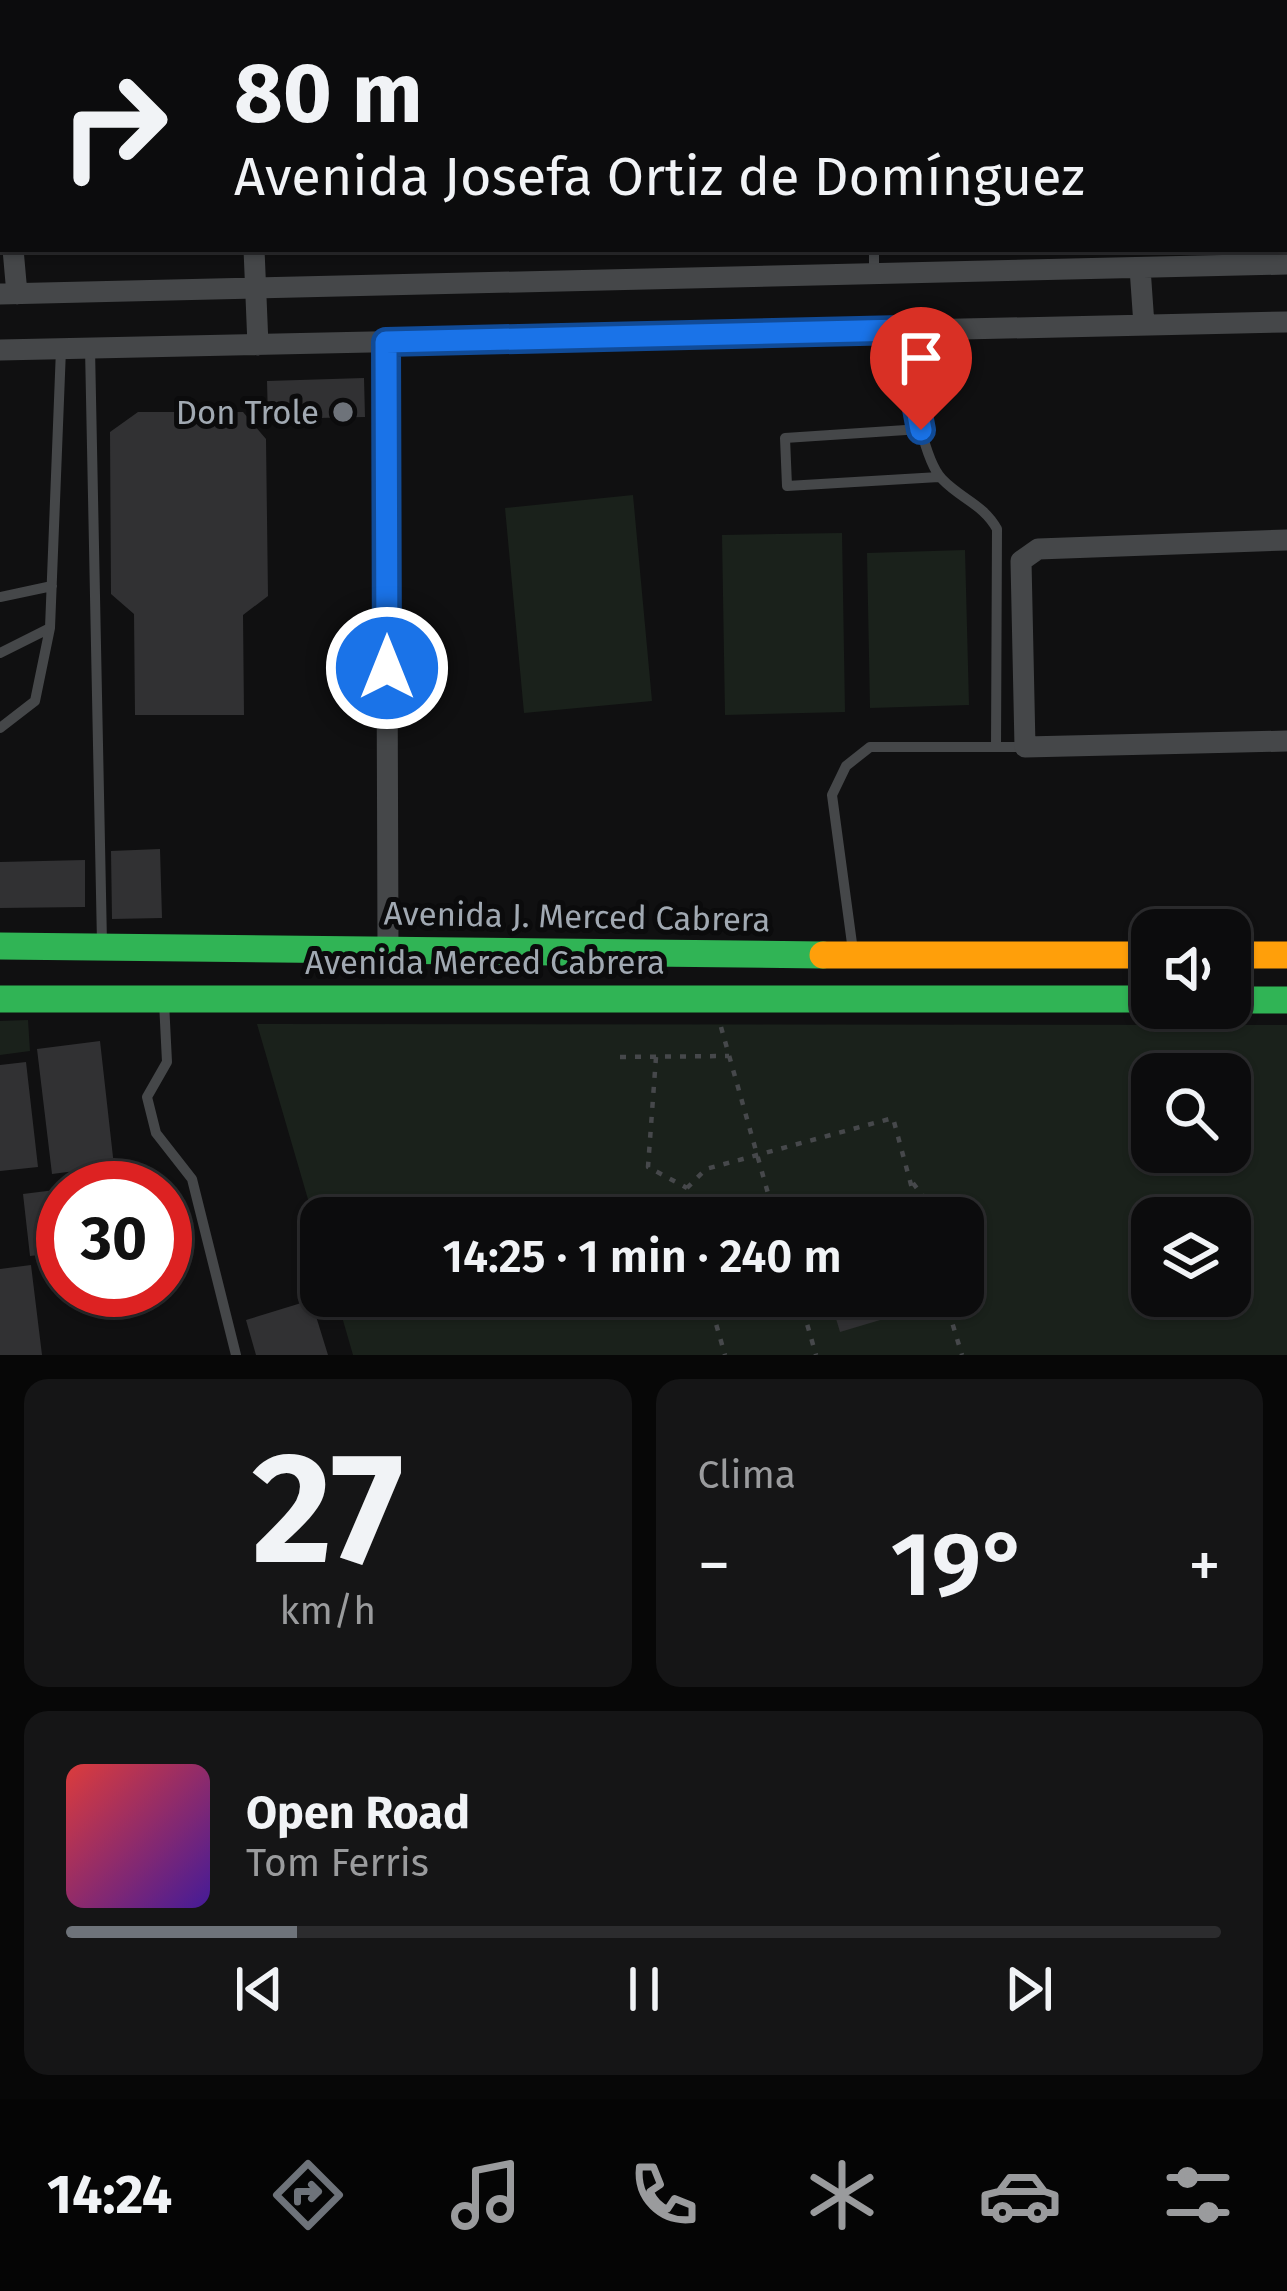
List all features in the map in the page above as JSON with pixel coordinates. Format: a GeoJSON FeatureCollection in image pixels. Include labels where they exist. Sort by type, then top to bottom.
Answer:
{"type":"FeatureCollection","features":[{"type":"Feature","properties":{"kind":"main road","name":"Avenida J. Merced Cabrera"},"geometry":{"type":"LineString","coordinates":[[0,946],[1131,956]]}},
{"type":"Feature","properties":{"kind":"main road"},"geometry":{"type":"LineString","coordinates":[[590,998],[592,954]]}},
{"type":"Feature","properties":{"kind":"main road"},"geometry":{"type":"LineString","coordinates":[[1251,956],[1287,956]]}},
{"type":"Feature","properties":{"kind":"main road","name":"Avenida Merced Cabrera"},"geometry":{"type":"LineString","coordinates":[[0,998],[1131,999]]}},
{"type":"Feature","properties":{"kind":"main road"},"geometry":{"type":"LineString","coordinates":[[1251,1000],[1287,1000]]}},
{"type":"Feature","properties":{"kind":"street"},"geometry":{"type":"LineString","coordinates":[[13,252],[8,294],[1287,264]]}},
{"type":"Feature","properties":{"kind":"street"},"geometry":{"type":"LineString","coordinates":[[254,252],[258,344]]}},
{"type":"Feature","properties":{"kind":"street"},"geometry":{"type":"LineString","coordinates":[[1140,268],[1144,325]]}},
{"type":"Feature","properties":{"kind":"street"},"geometry":{"type":"LineString","coordinates":[[0,350],[1287,322]]}},
{"type":"Feature","properties":{"kind":"street"},"geometry":{"type":"LineString","coordinates":[[386,342],[388,949]]}},
{"type":"Feature","properties":{"kind":"street"},"geometry":{"type":"LineString","coordinates":[[1287,540],[1038,549],[1021,561],[1024,747],[1287,741]]}},
{"type":"Feature","properties":{"kind":"lane"},"geometry":{"type":"LineString","coordinates":[[874,252],[874,274]]}},
{"type":"Feature","properties":{"kind":"lane"},"geometry":{"type":"LineString","coordinates":[[902,330],[921,430],[939,477],[986,509],[997,529],[996,747]]}},
{"type":"Feature","properties":{"kind":"lane"},"geometry":{"type":"LineString","coordinates":[[90,348],[102,946]]}},
{"type":"Feature","properties":{"kind":"lane"},"geometry":{"type":"LineString","coordinates":[[0,728],[34,701],[50,628],[61,349]]}},
{"type":"Feature","properties":{"kind":"lane"},"geometry":{"type":"LineString","coordinates":[[921,430],[784,438],[788,485],[939,477]]}},
{"type":"Feature","properties":{"kind":"lane"},"geometry":{"type":"LineString","coordinates":[[0,597],[52,586]]}},
{"type":"Feature","properties":{"kind":"lane"},"geometry":{"type":"LineString","coordinates":[[0,653],[50,628]]}},
{"type":"Feature","properties":{"kind":"lane"},"geometry":{"type":"LineString","coordinates":[[854,955],[832,795],[846,766],[870,747],[1024,747]]}},
{"type":"Feature","properties":{"kind":"lane"},"geometry":{"type":"LineString","coordinates":[[164,998],[167,1062],[147,1097],[156,1133],[192,1179],[236,1355]]}},
{"type":"Feature","properties":{"kind":"path"},"geometry":{"type":"LineString","coordinates":[[718,1016],[769,1197]]}},
{"type":"Feature","properties":{"kind":"path"},"geometry":{"type":"LineString","coordinates":[[620,1057],[729,1057]]}},
{"type":"Feature","properties":{"kind":"path"},"geometry":{"type":"LineString","coordinates":[[656,1057],[648,1167],[687,1188]]}},
{"type":"Feature","properties":{"kind":"path"},"geometry":{"type":"LineString","coordinates":[[686,1197],[687,1188],[706,1168],[893,1118],[914,1197]]}},
{"type":"Feature","properties":{"kind":"path"},"geometry":{"type":"LineString","coordinates":[[909,1178],[924,1197]]}},
{"type":"Feature","properties":{"kind":"path"},"geometry":{"type":"LineString","coordinates":[[714,1317],[725,1355]]}},
{"type":"Feature","properties":{"kind":"path"},"geometry":{"type":"LineString","coordinates":[[805,1317],[817,1355]]}},
{"type":"Feature","properties":{"kind":"path"},"geometry":{"type":"LineString","coordinates":[[950,1317],[962,1355]]}},
{"type":"Feature","properties":{"kind":"shaded area"},"geometry":{"type":"Polygon","coordinates":[[[290,252],[501,252],[290,255],[290,252]]]}},
{"type":"Feature","properties":{"kind":"shaded area"},"geometry":{"type":"Polygon","coordinates":[[[633,495],[652,701],[524,713],[505,508],[633,495]]]}},
{"type":"Feature","properties":{"kind":"shaded area"},"geometry":{"type":"Polygon","coordinates":[[[842,533],[845,712],[725,715],[722,535],[842,533]]]}},
{"type":"Feature","properties":{"kind":"shaded area"},"geometry":{"type":"Polygon","coordinates":[[[965,550],[969,705],[870,708],[867,553],[965,550]]]}},
{"type":"Feature","properties":{"kind":"shaded area"},"geometry":{"type":"Polygon","coordinates":[[[28,1020],[30,1051],[0,1055],[0,1021],[28,1020]]]}},
{"type":"Feature","properties":{"kind":"shaded area"},"geometry":{"type":"Polygon","coordinates":[[[257,1024],[1131,1025],[1131,1029],[1287,1025],[1287,1355],[353,1355],[342,1317],[984,1317],[984,1197],[307,1197],[257,1024]]]}},
{"type":"Feature","properties":{"kind":"building"},"geometry":{"type":"Polygon","coordinates":[[[364,378],[365,417],[268,419],[267,381],[364,378]]]}},
{"type":"Feature","properties":{"kind":"building"},"geometry":{"type":"Polygon","coordinates":[[[138,412],[243,412],[266,439],[268,596],[243,615],[244,715],[135,715],[134,614],[111,594],[110,432],[138,412]]]}},
{"type":"Feature","properties":{"kind":"building"},"geometry":{"type":"Polygon","coordinates":[[[160,849],[162,918],[112,919],[111,851],[160,849]]]}},
{"type":"Feature","properties":{"kind":"building"},"geometry":{"type":"Polygon","coordinates":[[[85,860],[85,907],[0,908],[0,862],[85,860]]]}},
{"type":"Feature","properties":{"kind":"building"},"geometry":{"type":"Polygon","coordinates":[[[100,1041],[113,1161],[50,1161],[37,1049],[100,1041]]]}},
{"type":"Feature","properties":{"kind":"building"},"geometry":{"type":"Polygon","coordinates":[[[26,1062],[36,1167],[0,1171],[0,1065],[26,1062]]]}},
{"type":"Feature","properties":{"kind":"building"},"geometry":{"type":"Polygon","coordinates":[[[36,1192],[36,1255],[30,1256],[23,1194],[36,1192]]]}},
{"type":"Feature","properties":{"kind":"building"},"geometry":{"type":"Polygon","coordinates":[[[31,1265],[42,1355],[0,1355],[0,1269],[31,1265]]]}},
{"type":"Feature","properties":{"kind":"building"},"geometry":{"type":"Polygon","coordinates":[[[300,1303],[300,1317],[316,1317],[328,1355],[256,1355],[246,1320],[300,1303]]]}},
{"type":"Feature","properties":{"kind":"building"},"geometry":{"type":"Polygon","coordinates":[[[836,1317],[890,1317],[840,1332],[836,1317]]]}},
{"type":"Feature","properties":{"kind":"traffic: fast"},"geometry":{"type":"LineString","coordinates":[[0,946],[823,955]]}},
{"type":"Feature","properties":{"kind":"traffic: fast"},"geometry":{"type":"LineString","coordinates":[[0,999],[1131,999]]}},
{"type":"Feature","properties":{"kind":"traffic: fast"},"geometry":{"type":"LineString","coordinates":[[1251,1000],[1287,1000]]}},
{"type":"Feature","properties":{"kind":"traffic: slow"},"geometry":{"type":"LineString","coordinates":[[823,955],[1131,955]]}},
{"type":"Feature","properties":{"kind":"traffic: slow"},"geometry":{"type":"LineString","coordinates":[[1251,955],[1287,955]]}},
{"type":"Feature","properties":{"kind":"place","name":"Don Trole"},"geometry":{"type":"Point","coordinates":[343,412]}},
{"type":"Feature","properties":{"kind":"route"},"geometry":{"type":"LineString","coordinates":[[387,668],[386,342],[902,330],[921,430]]}}]}
